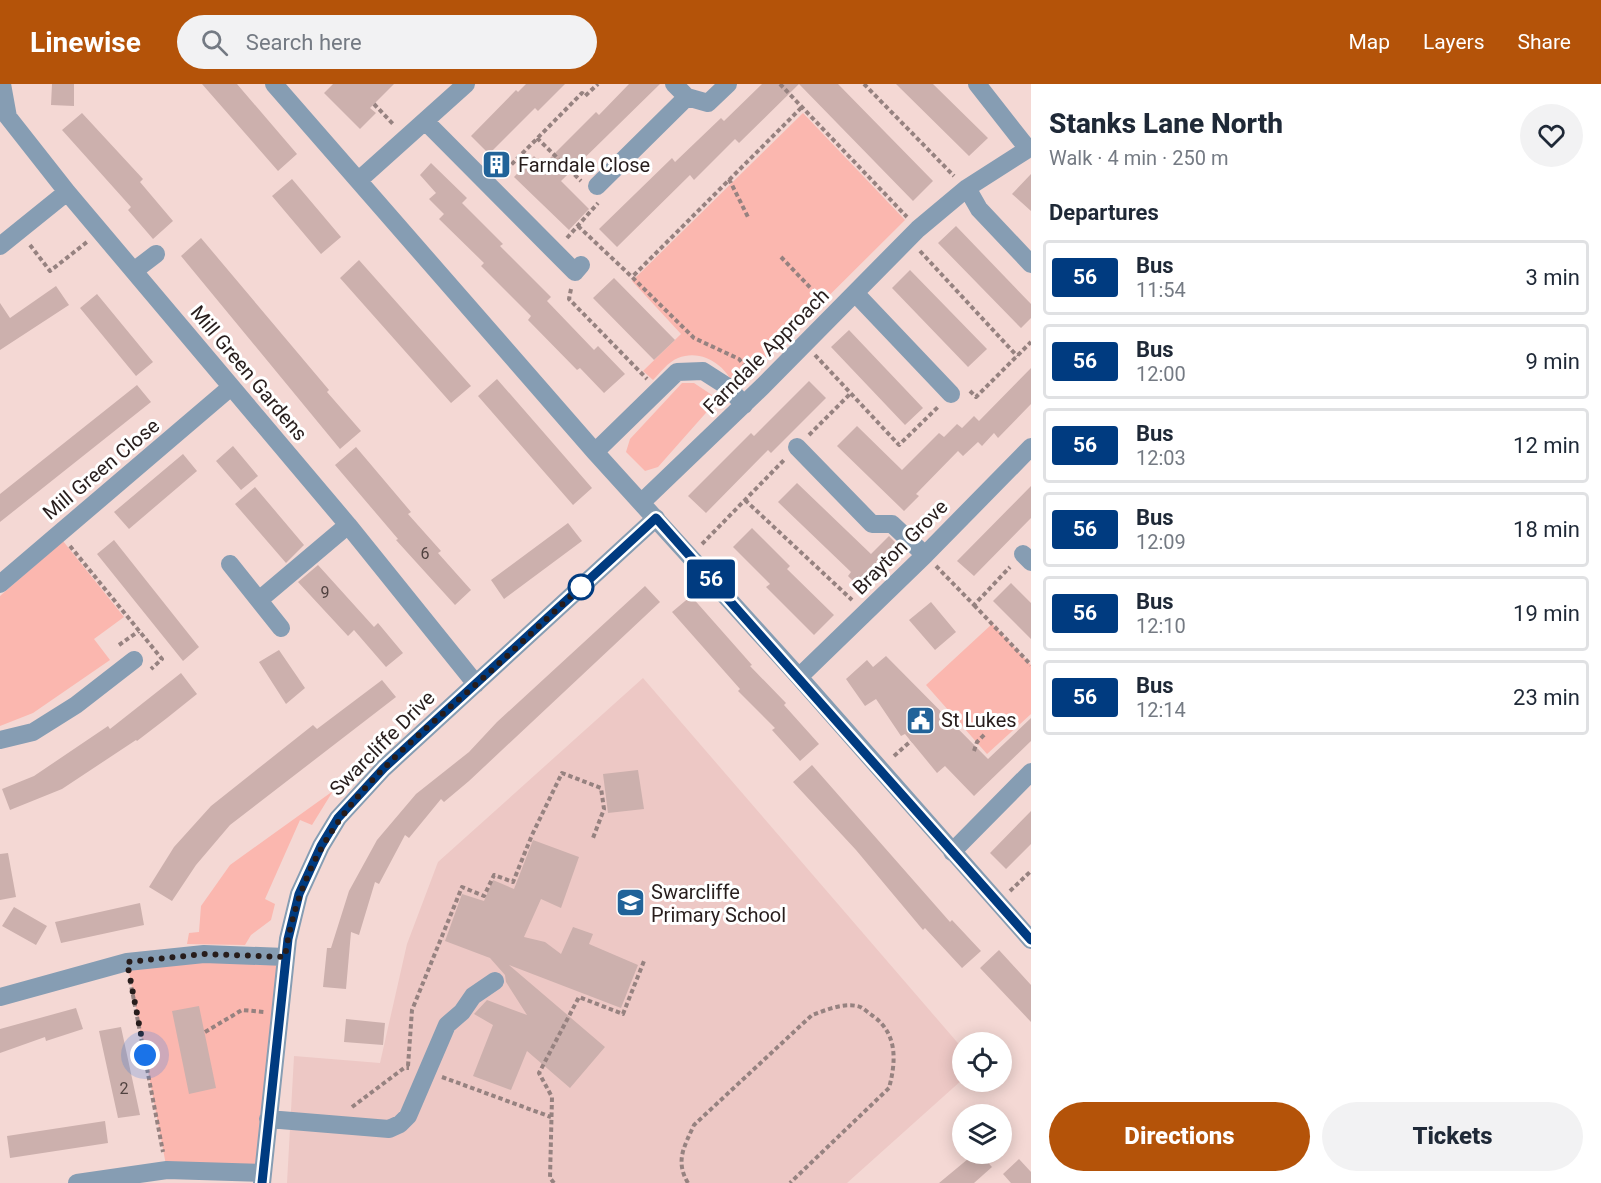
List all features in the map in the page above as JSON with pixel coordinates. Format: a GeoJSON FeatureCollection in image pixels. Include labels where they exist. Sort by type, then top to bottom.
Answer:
{"type":"FeatureCollection","features":[{"type":"Feature","properties":{"kind":"street","name":"Mill Green Gardens"},"geometry":{"type":"LineString","coordinates":[[2,84],[8,117],[67,192],[348,525],[476,684]]}},
{"type":"Feature","properties":{"kind":"street"},"geometry":{"type":"LineString","coordinates":[[274,84],[595,452],[799,677],[1031,940]]}},
{"type":"Feature","properties":{"kind":"street"},"geometry":{"type":"LineString","coordinates":[[359,180],[466,84]]}},
{"type":"Feature","properties":{"kind":"street"},"geometry":{"type":"LineString","coordinates":[[597,186],[681,91],[708,103],[728,84]]}},
{"type":"Feature","properties":{"kind":"street"},"geometry":{"type":"LineString","coordinates":[[977,84],[1029,148]]}},
{"type":"Feature","properties":{"kind":"street"},"geometry":{"type":"LineString","coordinates":[[425,121],[554,252],[578,269]]}},
{"type":"Feature","properties":{"kind":"street","name":"Farndale Approach"},"geometry":{"type":"LineString","coordinates":[[642,502],[744,405],[914,234],[967,188],[1029,148]]}},
{"type":"Feature","properties":{"kind":"street"},"geometry":{"type":"LineString","coordinates":[[967,188],[979,209],[1031,264]]}},
{"type":"Feature","properties":{"kind":"street"},"geometry":{"type":"LineString","coordinates":[[0,246],[67,192]]}},
{"type":"Feature","properties":{"kind":"street"},"geometry":{"type":"LineString","coordinates":[[135,270],[156,254]]}},
{"type":"Feature","properties":{"kind":"street"},"geometry":{"type":"LineString","coordinates":[[856,294],[951,394]]}},
{"type":"Feature","properties":{"kind":"street"},"geometry":{"type":"LineString","coordinates":[[595,452],[677,372],[703,371],[728,387],[744,405]]}},
{"type":"Feature","properties":{"kind":"street","name":"Mill Green Close"},"geometry":{"type":"LineString","coordinates":[[0,585],[231,387]]}},
{"type":"Feature","properties":{"kind":"street"},"geometry":{"type":"LineString","coordinates":[[796,447],[872,524],[892,524],[925,555]]}},
{"type":"Feature","properties":{"kind":"street","name":"Brayton Grove"},"geometry":{"type":"LineString","coordinates":[[799,677],[925,555],[1031,447]]}},
{"type":"Feature","properties":{"kind":"street","name":"Swarcliffe Drive"},"geometry":{"type":"LineString","coordinates":[[262,1178],[285,957],[299,894],[321,846],[338,818],[384,768],[656,518]]}},
{"type":"Feature","properties":{"kind":"street"},"geometry":{"type":"LineString","coordinates":[[259,600],[348,525]]}},
{"type":"Feature","properties":{"kind":"street"},"geometry":{"type":"LineString","coordinates":[[230,564],[280,628]]}},
{"type":"Feature","properties":{"kind":"street"},"geometry":{"type":"LineString","coordinates":[[0,740],[33,732],[140,667]]}},
{"type":"Feature","properties":{"kind":"street"},"geometry":{"type":"LineString","coordinates":[[952,852],[1031,772]]}},
{"type":"Feature","properties":{"kind":"street"},"geometry":{"type":"LineString","coordinates":[[0,997],[127,962],[204,954],[285,957]]}},
{"type":"Feature","properties":{"kind":"street"},"geometry":{"type":"LineString","coordinates":[[268,1119],[388,1129],[400,1124],[408,1116],[447,1025],[473,996],[495,981]]}},
{"type":"Feature","properties":{"kind":"street"},"geometry":{"type":"LineString","coordinates":[[77,1183],[167,1170],[262,1178]]}},
{"type":"Feature","properties":{"kind":"path"},"geometry":{"type":"LineString","coordinates":[[489,187],[582,93],[585,96],[598,84]]}},
{"type":"Feature","properties":{"kind":"path"},"geometry":{"type":"LineString","coordinates":[[780,84],[914,234],[1017,356]]}},
{"type":"Feature","properties":{"kind":"path"},"geometry":{"type":"LineString","coordinates":[[864,84],[967,188]]}},
{"type":"Feature","properties":{"kind":"path"},"geometry":{"type":"LineString","coordinates":[[374,104],[406,138]]}},
{"type":"Feature","properties":{"kind":"path"},"geometry":{"type":"LineString","coordinates":[[632,277],[802,107]]}},
{"type":"Feature","properties":{"kind":"path"},"geometry":{"type":"LineString","coordinates":[[537,138],[582,183],[597,186],[598,204],[554,252]]}},
{"type":"Feature","properties":{"kind":"path"},"geometry":{"type":"LineString","coordinates":[[729,179],[749,219]]}},
{"type":"Feature","properties":{"kind":"path"},"geometry":{"type":"LineString","coordinates":[[578,226],[694,338],[739,359],[763,386]]}},
{"type":"Feature","properties":{"kind":"path"},"geometry":{"type":"LineString","coordinates":[[20,231],[50,271],[102,231]]}},
{"type":"Feature","properties":{"kind":"path"},"geometry":{"type":"LineString","coordinates":[[781,257],[836,314]]}},
{"type":"Feature","properties":{"kind":"path"},"geometry":{"type":"LineString","coordinates":[[578,269],[569,299],[657,391]]}},
{"type":"Feature","properties":{"kind":"path"},"geometry":{"type":"LineString","coordinates":[[805,344],[899,445],[961,383],[976,397],[1031,342]]}},
{"type":"Feature","properties":{"kind":"path"},"geometry":{"type":"LineString","coordinates":[[690,556],[851,393]]}},
{"type":"Feature","properties":{"kind":"path"},"geometry":{"type":"LineString","coordinates":[[745,500],[866,612]]}},
{"type":"Feature","properties":{"kind":"path"},"geometry":{"type":"LineString","coordinates":[[60,534],[162,659],[140,667]]}},
{"type":"Feature","properties":{"kind":"path"},"geometry":{"type":"LineString","coordinates":[[925,555],[1031,665]]}},
{"type":"Feature","properties":{"kind":"path"},"geometry":{"type":"LineString","coordinates":[[974,605],[1027,558]]}},
{"type":"Feature","properties":{"kind":"path"},"geometry":{"type":"LineString","coordinates":[[117,647],[138,631]]}},
{"type":"Feature","properties":{"kind":"path"},"geometry":{"type":"LineString","coordinates":[[974,751],[977,742],[985,734]]}},
{"type":"Feature","properties":{"kind":"path"},"geometry":{"type":"LineString","coordinates":[[407,1068],[412,1010],[462,887],[484,896],[494,874],[513,882],[532,835],[562,773],[601,788],[604,809],[593,838]]}},
{"type":"Feature","properties":{"kind":"path"},"geometry":{"type":"LineString","coordinates":[[998,903],[1031,871]]}},
{"type":"Feature","properties":{"kind":"path"},"geometry":{"type":"LineString","coordinates":[[554,1183],[550,1178],[552,1097],[539,1073],[579,997],[623,1014],[644,961]]}},
{"type":"Feature","properties":{"kind":"path"},"geometry":{"type":"LineString","coordinates":[[127,962],[167,1170]]}},
{"type":"Feature","properties":{"kind":"path"},"geometry":{"type":"LineString","coordinates":[[688,1183],[680,1170],[685,1146],[694,1125],[812,1016],[835,1006],[858,1006],[882,1022],[895,1048],[894,1070],[889,1088],[790,1183]]}},
{"type":"Feature","properties":{"kind":"path"},"geometry":{"type":"LineString","coordinates":[[204,1032],[242,1010],[279,1013]]}},
{"type":"Feature","properties":{"kind":"shaded area"},"geometry":{"type":"Polygon","coordinates":[[[803,113],[905,220],[735,389],[727,373],[720,367],[705,358],[696,356],[674,360],[653,380],[643,371],[681,334],[632,281],[803,113]]]}},
{"type":"Feature","properties":{"kind":"shaded area"},"geometry":{"type":"Polygon","coordinates":[[[682,383],[694,383],[712,395],[712,406],[658,467],[645,471],[626,452],[630,439],[682,383]]]}},
{"type":"Feature","properties":{"kind":"shaded area"},"geometry":{"type":"Polygon","coordinates":[[[63,541],[124,617],[94,639],[110,660],[33,713],[0,726],[0,596],[63,541]]]}},
{"type":"Feature","properties":{"kind":"shaded area"},"geometry":{"type":"Polygon","coordinates":[[[992,624],[1031,665],[1031,714],[987,754],[926,685],[992,624]]]}},
{"type":"Feature","properties":{"kind":"shaded area","name":"Swarcliffe Primary School"},"geometry":{"type":"Polygon","coordinates":[[[643,678],[952,1036],[952,1089],[847,1183],[287,1183],[294,1056],[380,1063],[407,944],[438,862],[643,678]]]}},
{"type":"Feature","properties":{"kind":"shaded area"},"geometry":{"type":"Polygon","coordinates":[[[333,791],[312,825],[300,820],[265,899],[275,904],[271,920],[251,935],[245,945],[187,944],[189,933],[199,932],[201,906],[230,865],[333,791]]]}},
{"type":"Feature","properties":{"kind":"shaded area"},"geometry":{"type":"Polygon","coordinates":[[[285,957],[263,1173],[167,1170],[127,962],[285,957]]]}},
{"type":"Feature","properties":{"kind":"building"},"geometry":{"type":"Polygon","coordinates":[[[52,84],[74,84],[74,106],[51,105],[52,84]]]}},
{"type":"Feature","properties":{"kind":"building"},"geometry":{"type":"Polygon","coordinates":[[[202,84],[237,84],[297,154],[278,171],[202,84]]]}},
{"type":"Feature","properties":{"kind":"building"},"geometry":{"type":"Polygon","coordinates":[[[333,84],[394,84],[370,108],[376,113],[360,129],[324,93],[333,84]]]}},
{"type":"Feature","properties":{"kind":"building"},"geometry":{"type":"Polygon","coordinates":[[[526,84],[565,84],[538,111],[535,108],[489,154],[471,136],[516,90],[518,92],[526,84]]]}},
{"type":"Feature","properties":{"kind":"building"},"geometry":{"type":"Polygon","coordinates":[[[629,84],[660,84],[561,181],[589,209],[569,230],[514,177],[534,156],[543,165],[596,112],[599,115],[629,84]]]}},
{"type":"Feature","properties":{"kind":"building"},"geometry":{"type":"Polygon","coordinates":[[[762,84],[799,84],[739,143],[735,139],[694,180],[690,175],[617,247],[599,229],[672,158],[675,162],[721,118],[724,121],[762,84]]]}},
{"type":"Feature","properties":{"kind":"building"},"geometry":{"type":"Polygon","coordinates":[[[799,84],[838,84],[933,181],[913,201],[799,84]]]}},
{"type":"Feature","properties":{"kind":"building"},"geometry":{"type":"Polygon","coordinates":[[[896,84],[933,84],[988,138],[969,156],[896,84]]]}},
{"type":"Feature","properties":{"kind":"building"},"geometry":{"type":"Polygon","coordinates":[[[82,113],[143,179],[140,182],[173,221],[153,239],[128,210],[131,207],[62,130],[82,113]]]}},
{"type":"Feature","properties":{"kind":"building"},"geometry":{"type":"Polygon","coordinates":[[[431,163],[467,198],[462,203],[503,244],[500,246],[551,297],[547,301],[594,350],[598,346],[625,374],[604,393],[580,368],[577,370],[528,320],[531,316],[481,266],[484,263],[439,219],[444,214],[429,199],[436,193],[420,175],[431,163]]]}},
{"type":"Feature","properties":{"kind":"building"},"geometry":{"type":"Polygon","coordinates":[[[1031,174],[1031,211],[1012,194],[1031,174]]]}},
{"type":"Feature","properties":{"kind":"building"},"geometry":{"type":"Polygon","coordinates":[[[292,179],[341,237],[321,254],[272,196],[292,179]]]}},
{"type":"Feature","properties":{"kind":"building"},"geometry":{"type":"Polygon","coordinates":[[[956,226],[1031,304],[1031,318],[1021,328],[938,243],[956,226]]]}},
{"type":"Feature","properties":{"kind":"building"},"geometry":{"type":"Polygon","coordinates":[[[201,238],[361,431],[340,449],[181,256],[201,238]]]}},
{"type":"Feature","properties":{"kind":"building"},"geometry":{"type":"Polygon","coordinates":[[[359,260],[471,386],[451,403],[340,278],[359,260]]]}},
{"type":"Feature","properties":{"kind":"building"},"geometry":{"type":"Polygon","coordinates":[[[910,270],[987,349],[968,367],[892,288],[910,270]]]}},
{"type":"Feature","properties":{"kind":"building"},"geometry":{"type":"Polygon","coordinates":[[[614,278],[675,340],[654,360],[593,298],[614,278]]]}},
{"type":"Feature","properties":{"kind":"building"},"geometry":{"type":"Polygon","coordinates":[[[56,286],[69,305],[0,350],[0,303],[10,318],[56,286]]]}},
{"type":"Feature","properties":{"kind":"building"},"geometry":{"type":"Polygon","coordinates":[[[97,294],[153,362],[136,376],[80,308],[97,294]]]}},
{"type":"Feature","properties":{"kind":"building"},"geometry":{"type":"Polygon","coordinates":[[[849,330],[923,408],[905,425],[831,347],[849,330]]]}},
{"type":"Feature","properties":{"kind":"building"},"geometry":{"type":"Polygon","coordinates":[[[1031,368],[1031,404],[998,438],[994,433],[982,446],[978,442],[963,456],[958,451],[916,494],[919,496],[904,511],[837,446],[857,426],[902,470],[939,433],[944,437],[957,424],[962,428],[974,416],[979,421],[1031,368]]]}},
{"type":"Feature","properties":{"kind":"building"},"geometry":{"type":"Polygon","coordinates":[[[497,379],[592,488],[573,505],[478,396],[497,379]]]}},
{"type":"Feature","properties":{"kind":"building"},"geometry":{"type":"Polygon","coordinates":[[[809,381],[826,398],[771,453],[768,450],[706,513],[688,496],[751,433],[754,436],[809,381]]]}},
{"type":"Feature","properties":{"kind":"building"},"geometry":{"type":"Polygon","coordinates":[[[137,385],[151,402],[0,522],[0,494],[137,385]]]}},
{"type":"Feature","properties":{"kind":"building"},"geometry":{"type":"Polygon","coordinates":[[[233,446],[258,476],[241,490],[216,461],[233,446]]]}},
{"type":"Feature","properties":{"kind":"building"},"geometry":{"type":"Polygon","coordinates":[[[356,447],[411,512],[408,514],[441,551],[438,553],[471,590],[455,605],[396,540],[398,539],[335,465],[356,447]]]}},
{"type":"Feature","properties":{"kind":"building"},"geometry":{"type":"Polygon","coordinates":[[[183,454],[197,471],[129,529],[114,512],[183,454]]]}},
{"type":"Feature","properties":{"kind":"building"},"geometry":{"type":"Polygon","coordinates":[[[797,483],[871,554],[889,536],[900,547],[881,564],[885,567],[866,587],[862,582],[858,586],[848,576],[851,572],[778,502],[797,483]]]}},
{"type":"Feature","properties":{"kind":"building"},"geometry":{"type":"Polygon","coordinates":[[[1031,486],[1031,518],[974,576],[957,561],[1031,486]]]}},
{"type":"Feature","properties":{"kind":"building"},"geometry":{"type":"Polygon","coordinates":[[[255,487],[304,545],[286,563],[235,504],[255,487]]]}},
{"type":"Feature","properties":{"kind":"building"},"geometry":{"type":"Polygon","coordinates":[[[568,523],[582,541],[504,599],[491,580],[568,523]]]}},
{"type":"Feature","properties":{"kind":"building"},"geometry":{"type":"Polygon","coordinates":[[[752,528],[790,566],[787,569],[834,615],[814,635],[766,587],[770,584],[733,547],[752,528]]]}},
{"type":"Feature","properties":{"kind":"building"},"geometry":{"type":"Polygon","coordinates":[[[114,540],[199,647],[183,661],[97,554],[114,540]]]}},
{"type":"Feature","properties":{"kind":"building"},"geometry":{"type":"Polygon","coordinates":[[[318,565],[374,627],[378,623],[403,653],[386,667],[354,630],[348,636],[298,582],[318,565]]]}},
{"type":"Feature","properties":{"kind":"building"},"geometry":{"type":"Polygon","coordinates":[[[1011,583],[1031,603],[1031,639],[993,601],[1011,583]]]}},
{"type":"Feature","properties":{"kind":"building"},"geometry":{"type":"Polygon","coordinates":[[[645,586],[660,602],[469,781],[444,802],[441,799],[409,838],[405,835],[379,884],[375,882],[359,935],[351,932],[346,989],[323,987],[327,948],[331,948],[349,891],[377,840],[416,794],[469,752],[497,722],[645,586]]]}},
{"type":"Feature","properties":{"kind":"building"},"geometry":{"type":"Polygon","coordinates":[[[691,596],[752,665],[750,666],[786,703],[784,705],[819,744],[800,761],[772,730],[775,728],[738,691],[740,689],[672,612],[691,596]]]}},
{"type":"Feature","properties":{"kind":"building"},"geometry":{"type":"Polygon","coordinates":[[[931,602],[956,632],[935,650],[909,620],[931,602]]]}},
{"type":"Feature","properties":{"kind":"building"},"geometry":{"type":"Polygon","coordinates":[[[279,650],[305,688],[286,704],[259,662],[279,650]]]}},
{"type":"Feature","properties":{"kind":"building","name":"St Lukes"},"geometry":{"type":"Polygon","coordinates":[[[886,656],[988,759],[1031,718],[1031,741],[974,796],[945,766],[937,773],[905,734],[901,736],[876,699],[865,706],[846,679],[867,660],[873,667],[886,656]]]}},
{"type":"Feature","properties":{"kind":"building"},"geometry":{"type":"Polygon","coordinates":[[[181,673],[197,694],[137,741],[62,789],[10,810],[2,789],[34,776],[108,726],[110,729],[181,673]]]}},
{"type":"Feature","properties":{"kind":"building"},"geometry":{"type":"Polygon","coordinates":[[[382,680],[396,697],[230,825],[196,865],[172,901],[149,887],[174,847],[211,806],[313,725],[317,729],[382,680]]]}},
{"type":"Feature","properties":{"kind":"building"},"geometry":{"type":"Polygon","coordinates":[[[812,765],[950,922],[952,920],[981,951],[962,968],[925,928],[923,930],[856,850],[793,782],[812,765]]]}},
{"type":"Feature","properties":{"kind":"building"},"geometry":{"type":"Polygon","coordinates":[[[638,770],[644,809],[608,813],[603,774],[638,770]]]}},
{"type":"Feature","properties":{"kind":"building"},"geometry":{"type":"Polygon","coordinates":[[[1031,811],[1031,844],[1006,869],[990,853],[1031,811]]]}},
{"type":"Feature","properties":{"kind":"building"},"geometry":{"type":"Polygon","coordinates":[[[533,840],[579,857],[561,908],[541,899],[524,937],[545,942],[561,954],[573,927],[593,934],[589,944],[638,965],[621,1008],[509,965],[605,1047],[570,1088],[527,1051],[511,1090],[473,1076],[493,1025],[474,1014],[487,1000],[527,1015],[506,982],[505,975],[490,958],[445,941],[462,894],[484,901],[493,880],[514,889],[533,840]]]}},
{"type":"Feature","properties":{"kind":"building"},"geometry":{"type":"Polygon","coordinates":[[[8,853],[16,897],[0,900],[0,854],[8,853]]]}},
{"type":"Feature","properties":{"kind":"building"},"geometry":{"type":"Polygon","coordinates":[[[140,903],[144,925],[61,943],[55,922],[140,903]]]}},
{"type":"Feature","properties":{"kind":"building"},"geometry":{"type":"Polygon","coordinates":[[[14,907],[47,926],[36,945],[2,926],[14,907]]]}},
{"type":"Feature","properties":{"kind":"building"},"geometry":{"type":"Polygon","coordinates":[[[999,950],[1031,985],[1031,1022],[980,968],[999,950]]]}},
{"type":"Feature","properties":{"kind":"building"},"geometry":{"type":"Polygon","coordinates":[[[199,1006],[216,1088],[189,1094],[172,1011],[199,1006]]]}},
{"type":"Feature","properties":{"kind":"building"},"geometry":{"type":"Polygon","coordinates":[[[76,1008],[83,1029],[46,1041],[45,1037],[0,1053],[0,1029],[76,1008]]]}},
{"type":"Feature","properties":{"kind":"building"},"geometry":{"type":"Polygon","coordinates":[[[346,1019],[385,1023],[383,1045],[344,1042],[346,1019]]]}},
{"type":"Feature","properties":{"kind":"building"},"geometry":{"type":"Polygon","coordinates":[[[121,1027],[140,1115],[118,1118],[99,1031],[121,1027]]]}},
{"type":"Feature","properties":{"kind":"building"},"geometry":{"type":"Polygon","coordinates":[[[105,1121],[108,1143],[10,1158],[7,1136],[105,1121]]]}},
{"type":"Feature","properties":{"kind":"building"},"geometry":{"type":"Polygon","coordinates":[[[1019,1159],[1031,1172],[1031,1183],[1011,1183],[1003,1174],[1019,1159]]]}},
{"type":"Feature","properties":{"kind":"building"},"geometry":{"type":"Polygon","coordinates":[[[962,1164],[989,1164],[992,1167],[974,1183],[939,1183],[962,1164]]]}},
{"type":"Feature","properties":{"kind":"bus line","name":"56"},"geometry":{"type":"LineString","coordinates":[[262,1183],[288,939],[299,894],[321,846],[338,818],[384,768],[656,518],[1031,940]]}},
{"type":"Feature","properties":{"kind":"place","name":"Farndale Close"},"geometry":{"type":"Point","coordinates":[497,165]}},
{"type":"Feature","properties":{"kind":"place","name":"St Lukes"},"geometry":{"type":"Point","coordinates":[920,720]}},
{"type":"Feature","properties":{"kind":"place","name":"Swarcliffe Primary School"},"geometry":{"type":"Point","coordinates":[630,903]}},
{"type":"Feature","properties":{"kind":"route"},"geometry":{"type":"LineString","coordinates":[[145,1055],[127,962],[204,954],[285,957],[299,894],[321,846],[338,818],[384,768],[581,587]]}}]}
